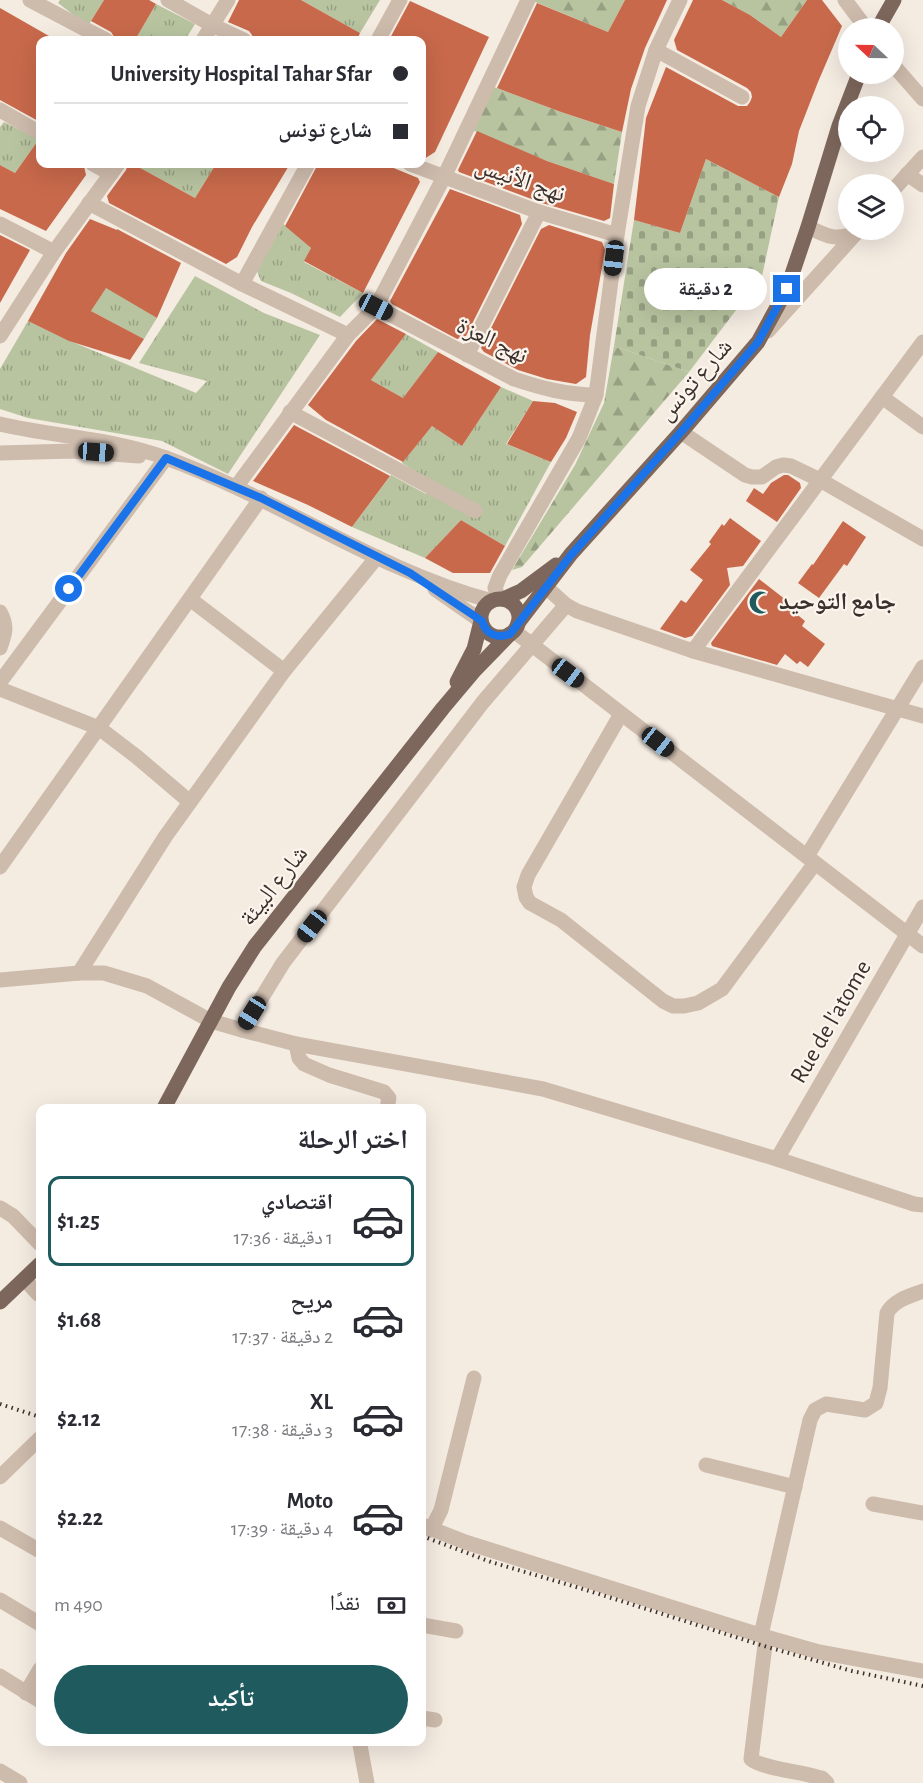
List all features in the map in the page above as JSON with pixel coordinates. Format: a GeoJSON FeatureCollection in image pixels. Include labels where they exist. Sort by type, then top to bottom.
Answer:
{"type":"FeatureCollection","features":[{"type":"Feature","properties":{"kind":"main road"},"geometry":{"type":"LineString","coordinates":[[884,18],[894,0]]}},
{"type":"Feature","properties":{"kind":"main road","name":"شارع تونس"},"geometry":{"type":"LineString","coordinates":[[514,629],[571,555],[758,342],[787,289],[839,126],[855,84]]}},
{"type":"Feature","properties":{"kind":"main road","name":"شارع تونس"},"geometry":{"type":"LineString","coordinates":[[498,600],[521,591],[571,555]]}},
{"type":"Feature","properties":{"kind":"main road"},"geometry":{"type":"LineString","coordinates":[[498,600],[514,605],[519,616],[514,629],[504,637],[487,632],[482,621],[483,609],[498,600]]}},
{"type":"Feature","properties":{"kind":"main road","name":"شارع البيئة"},"geometry":{"type":"LineString","coordinates":[[443,708],[474,650],[482,621]]}},
{"type":"Feature","properties":{"kind":"main road","name":"شارع البيئة"},"geometry":{"type":"LineString","coordinates":[[166,1104],[255,946],[443,708],[514,629]]}},
{"type":"Feature","properties":{"kind":"main road"},"geometry":{"type":"LineString","coordinates":[[0,1302],[36,1268]]}},
{"type":"Feature","properties":{"kind":"street"},"geometry":{"type":"LineString","coordinates":[[30,0],[98,36]]}},
{"type":"Feature","properties":{"kind":"street"},"geometry":{"type":"LineString","coordinates":[[168,0],[235,36]]}},
{"type":"Feature","properties":{"kind":"street"},"geometry":{"type":"LineString","coordinates":[[205,36],[228,0]]}},
{"type":"Feature","properties":{"kind":"street"},"geometry":{"type":"LineString","coordinates":[[380,36],[400,0]]}},
{"type":"Feature","properties":{"kind":"street"},"geometry":{"type":"LineString","coordinates":[[237,487],[348,335],[376,307],[444,177],[528,0]]}},
{"type":"Feature","properties":{"kind":"street"},"geometry":{"type":"LineString","coordinates":[[0,424],[121,444],[166,458],[261,498],[410,573],[462,593],[498,600],[495,588],[500,575],[579,438],[596,395],[617,235],[638,106],[656,50],[680,0]]}},
{"type":"Feature","properties":{"kind":"street"},"geometry":{"type":"LineString","coordinates":[[845,0],[858,18]]}},
{"type":"Feature","properties":{"kind":"street"},"geometry":{"type":"LineString","coordinates":[[656,50],[742,97]]}},
{"type":"Feature","properties":{"kind":"street"},"geometry":{"type":"LineString","coordinates":[[904,77],[923,99]]}},
{"type":"Feature","properties":{"kind":"street"},"geometry":{"type":"LineString","coordinates":[[0,110],[36,131]]}},
{"type":"Feature","properties":{"kind":"street"},"geometry":{"type":"LineString","coordinates":[[904,177],[923,157]]}},
{"type":"Feature","properties":{"kind":"street"},"geometry":{"type":"LineString","coordinates":[[242,284],[306,168]]}},
{"type":"Feature","properties":{"kind":"street","name":"نهج الأنيس"},"geometry":{"type":"LineString","coordinates":[[420,168],[539,212],[617,235]]}},
{"type":"Feature","properties":{"kind":"street"},"geometry":{"type":"LineString","coordinates":[[0,336],[54,252],[115,169]]}},
{"type":"Feature","properties":{"kind":"street"},"geometry":{"type":"LineString","coordinates":[[907,174],[923,185]]}},
{"type":"Feature","properties":{"kind":"street"},"geometry":{"type":"LineString","coordinates":[[89,203],[242,284],[348,335]]}},
{"type":"Feature","properties":{"kind":"street"},"geometry":{"type":"LineString","coordinates":[[468,355],[539,212]]}},
{"type":"Feature","properties":{"kind":"street"},"geometry":{"type":"LineString","coordinates":[[0,224],[54,252]]}},
{"type":"Feature","properties":{"kind":"street"},"geometry":{"type":"LineString","coordinates":[[808,226],[824,235],[838,239]]}},
{"type":"Feature","properties":{"kind":"street"},"geometry":{"type":"LineString","coordinates":[[758,342],[850,240]]}},
{"type":"Feature","properties":{"kind":"street","name":"نهج العزة"},"geometry":{"type":"LineString","coordinates":[[376,307],[514,379],[575,395],[596,395]]}},
{"type":"Feature","properties":{"kind":"street"},"geometry":{"type":"LineString","coordinates":[[693,651],[923,342]]}},
{"type":"Feature","properties":{"kind":"street"},"geometry":{"type":"LineString","coordinates":[[882,398],[923,427]]}},
{"type":"Feature","properties":{"kind":"street"},"geometry":{"type":"LineString","coordinates":[[291,412],[475,511]]}},
{"type":"Feature","properties":{"kind":"street"},"geometry":{"type":"LineString","coordinates":[[681,432],[745,475],[762,477],[776,467],[791,466],[923,539]]}},
{"type":"Feature","properties":{"kind":"street"},"geometry":{"type":"LineString","coordinates":[[0,453],[72,451],[166,458]]}},
{"type":"Feature","properties":{"kind":"street"},"geometry":{"type":"LineString","coordinates":[[0,682],[166,458]]}},
{"type":"Feature","properties":{"kind":"street"},"geometry":{"type":"LineString","coordinates":[[0,867],[261,498]]}},
{"type":"Feature","properties":{"kind":"street"},"geometry":{"type":"LineString","coordinates":[[79,973],[165,837],[284,670],[377,557]]}},
{"type":"Feature","properties":{"kind":"street"},"geometry":{"type":"LineString","coordinates":[[410,573],[482,621]]}},
{"type":"Feature","properties":{"kind":"street"},"geometry":{"type":"LineString","coordinates":[[546,587],[566,605],[577,611],[693,651],[923,716]]}},
{"type":"Feature","properties":{"kind":"street"},"geometry":{"type":"LineString","coordinates":[[190,598],[284,670]]}},
{"type":"Feature","properties":{"kind":"street"},"geometry":{"type":"LineString","coordinates":[[242,1030],[283,963],[483,702],[566,605]]}},
{"type":"Feature","properties":{"kind":"street"},"geometry":{"type":"LineString","coordinates":[[0,612],[7,630],[0,648]]}},
{"type":"Feature","properties":{"kind":"street"},"geometry":{"type":"LineString","coordinates":[[514,629],[532,646],[923,946]]}},
{"type":"Feature","properties":{"kind":"street"},"geometry":{"type":"LineString","coordinates":[[621,714],[528,874],[524,887],[526,897],[530,903],[561,920],[663,1001],[673,1006],[684,1006],[698,1003],[722,988],[811,860],[923,667]]}},
{"type":"Feature","properties":{"kind":"street"},"geometry":{"type":"LineString","coordinates":[[0,689],[99,728],[190,802]]}},
{"type":"Feature","properties":{"kind":"street","name":"Rue de l'atome"},"geometry":{"type":"LineString","coordinates":[[777,1159],[923,907]]}},
{"type":"Feature","properties":{"kind":"street"},"geometry":{"type":"LineString","coordinates":[[0,980],[104,973],[147,986],[211,1021],[242,1030],[296,1044],[543,1089],[923,1205]]}},
{"type":"Feature","properties":{"kind":"street"},"geometry":{"type":"LineString","coordinates":[[296,1044],[299,1058],[304,1064],[329,1075],[384,1092],[389,1098],[388,1104]]}},
{"type":"Feature","properties":{"kind":"street"},"geometry":{"type":"LineString","coordinates":[[0,1208],[13,1216],[36,1240]]}},
{"type":"Feature","properties":{"kind":"street"},"geometry":{"type":"LineString","coordinates":[[25,1280],[36,1292]]}},
{"type":"Feature","properties":{"kind":"street"},"geometry":{"type":"LineString","coordinates":[[827,1783],[822,1778],[813,1775],[752,1761],[763,1636],[810,1420],[815,1410],[826,1404],[866,1410],[876,1403],[880,1388],[887,1313],[896,1303],[923,1291]]}},
{"type":"Feature","properties":{"kind":"street"},"geometry":{"type":"LineString","coordinates":[[474,1378],[441,1509],[426,1528],[763,1636],[819,1652],[923,1671]]}},
{"type":"Feature","properties":{"kind":"street"},"geometry":{"type":"LineString","coordinates":[[0,1477],[36,1442]]}},
{"type":"Feature","properties":{"kind":"street"},"geometry":{"type":"LineString","coordinates":[[706,1465],[795,1487]]}},
{"type":"Feature","properties":{"kind":"street"},"geometry":{"type":"LineString","coordinates":[[873,1504],[923,1513]]}},
{"type":"Feature","properties":{"kind":"street"},"geometry":{"type":"LineString","coordinates":[[0,1528],[36,1543]]}},
{"type":"Feature","properties":{"kind":"street"},"geometry":{"type":"LineString","coordinates":[[0,1600],[36,1622]]}},
{"type":"Feature","properties":{"kind":"street"},"geometry":{"type":"LineString","coordinates":[[426,1627],[456,1631]]}},
{"type":"Feature","properties":{"kind":"street"},"geometry":{"type":"LineString","coordinates":[[0,1676],[36,1699]]}},
{"type":"Feature","properties":{"kind":"street"},"geometry":{"type":"LineString","coordinates":[[26,1693],[36,1676]]}},
{"type":"Feature","properties":{"kind":"street"},"geometry":{"type":"LineString","coordinates":[[360,1746],[367,1783]]}},
{"type":"Feature","properties":{"kind":"street"},"geometry":{"type":"LineString","coordinates":[[0,1771],[20,1783]]}},
{"type":"Feature","properties":{"kind":"green space"},"geometry":{"type":"Polygon","coordinates":[[[60,0],[104,0],[88,26],[58,3],[60,0]]]}},
{"type":"Feature","properties":{"kind":"green space"},"geometry":{"type":"Polygon","coordinates":[[[301,0],[380,0],[360,33],[301,0]]]}},
{"type":"Feature","properties":{"kind":"green space"},"geometry":{"type":"Polygon","coordinates":[[[533,0],[625,0],[608,32],[533,0]]]}},
{"type":"Feature","properties":{"kind":"green space"},"geometry":{"type":"Polygon","coordinates":[[[722,0],[807,0],[781,37],[750,15],[722,0]]]}},
{"type":"Feature","properties":{"kind":"green space"},"geometry":{"type":"Polygon","coordinates":[[[156,4],[195,24],[188,36],[137,36],[156,4]]]}},
{"type":"Feature","properties":{"kind":"green space"},"geometry":{"type":"Polygon","coordinates":[[[494,87],[622,132],[614,184],[547,161],[472,130],[494,87]]]}},
{"type":"Feature","properties":{"kind":"green space"},"geometry":{"type":"Polygon","coordinates":[[[4,122],[36,138],[36,143],[15,173],[0,165],[0,127],[4,122]]]}},
{"type":"Feature","properties":{"kind":"green space"},"geometry":{"type":"Polygon","coordinates":[[[706,159],[779,197],[762,276],[689,372],[614,346],[634,220],[680,233],[706,159]]]}},
{"type":"Feature","properties":{"kind":"green space"},"geometry":{"type":"Polygon","coordinates":[[[140,168],[214,168],[195,198],[140,168]]]}},
{"type":"Feature","properties":{"kind":"green space"},"geometry":{"type":"Polygon","coordinates":[[[281,222],[311,248],[304,262],[363,293],[340,317],[261,281],[256,269],[281,222]]]}},
{"type":"Feature","properties":{"kind":"green space"},"geometry":{"type":"Polygon","coordinates":[[[195,276],[264,313],[320,335],[228,474],[162,441],[28,418],[0,409],[0,369],[28,321],[70,341],[196,393],[207,381],[139,363],[195,276]]]}},
{"type":"Feature","properties":{"kind":"green space"},"geometry":{"type":"Polygon","coordinates":[[[106,287],[157,318],[144,339],[91,311],[106,287]]]}},
{"type":"Feature","properties":{"kind":"green space"},"geometry":{"type":"Polygon","coordinates":[[[406,334],[438,352],[403,398],[371,380],[406,334]]]}},
{"type":"Feature","properties":{"kind":"green space"},"geometry":{"type":"Polygon","coordinates":[[[614,346],[689,372],[522,567],[512,570],[575,465],[604,403],[614,346]]]}},
{"type":"Feature","properties":{"kind":"green space"},"geometry":{"type":"Polygon","coordinates":[[[501,387],[533,401],[506,444],[551,462],[505,546],[461,520],[425,558],[352,527],[391,475],[426,494],[434,483],[402,463],[432,426],[462,446],[501,387]]]}},
{"type":"Feature","properties":{"kind":"building"},"geometry":{"type":"Polygon","coordinates":[[[104,0],[149,0],[156,4],[137,36],[114,36],[111,32],[91,21],[104,0]]]}},
{"type":"Feature","properties":{"kind":"building"},"geometry":{"type":"Polygon","coordinates":[[[239,0],[301,0],[360,33],[359,36],[252,36],[249,31],[228,22],[239,0]]]}},
{"type":"Feature","properties":{"kind":"building"},"geometry":{"type":"Polygon","coordinates":[[[625,0],[667,0],[645,48],[631,89],[622,132],[497,88],[537,3],[608,32],[625,0]]]}},
{"type":"Feature","properties":{"kind":"building"},"geometry":{"type":"Polygon","coordinates":[[[693,0],[722,0],[750,15],[781,37],[807,0],[822,0],[838,21],[838,35],[799,131],[792,164],[779,197],[706,159],[680,233],[634,220],[646,118],[666,67],[738,106],[747,106],[752,97],[747,88],[677,50],[674,40],[693,0]]]}},
{"type":"Feature","properties":{"kind":"building"},"geometry":{"type":"Polygon","coordinates":[[[410,1],[489,37],[435,152],[426,158],[426,36],[391,36],[410,1]]]}},
{"type":"Feature","properties":{"kind":"building"},"geometry":{"type":"Polygon","coordinates":[[[0,8],[49,36],[36,36],[36,120],[0,100],[0,8]]]}},
{"type":"Feature","properties":{"kind":"building"},"geometry":{"type":"Polygon","coordinates":[[[477,131],[547,161],[614,184],[610,218],[604,221],[542,203],[459,172],[477,131]]]}},
{"type":"Feature","properties":{"kind":"building"},"geometry":{"type":"Polygon","coordinates":[[[36,143],[36,168],[84,168],[86,175],[46,231],[0,209],[0,165],[15,173],[36,143]]]}},
{"type":"Feature","properties":{"kind":"building"},"geometry":{"type":"Polygon","coordinates":[[[127,168],[140,168],[195,198],[214,168],[288,168],[237,257],[226,264],[109,203],[107,196],[127,168]]]}},
{"type":"Feature","properties":{"kind":"building"},"geometry":{"type":"Polygon","coordinates":[[[316,168],[394,168],[418,178],[420,182],[363,293],[304,261],[311,248],[285,226],[316,168]]]}},
{"type":"Feature","properties":{"kind":"building"},"geometry":{"type":"Polygon","coordinates":[[[450,189],[520,215],[522,224],[466,336],[457,339],[390,301],[450,189]]]}},
{"type":"Feature","properties":{"kind":"building"},"geometry":{"type":"Polygon","coordinates":[[[90,219],[117,229],[181,263],[157,318],[106,288],[91,311],[144,339],[130,360],[69,341],[28,321],[66,253],[90,219]]]}},
{"type":"Feature","properties":{"kind":"building"},"geometry":{"type":"Polygon","coordinates":[[[549,225],[602,242],[605,250],[590,335],[586,377],[576,384],[547,379],[518,370],[484,352],[481,348],[541,229],[549,225]]]}},
{"type":"Feature","properties":{"kind":"building"},"geometry":{"type":"Polygon","coordinates":[[[0,235],[30,250],[0,303],[0,235]]]}},
{"type":"Feature","properties":{"kind":"building"},"geometry":{"type":"Polygon","coordinates":[[[377,319],[406,334],[371,380],[403,398],[438,352],[501,387],[462,446],[432,426],[403,462],[326,420],[308,405],[356,341],[377,319]]]}},
{"type":"Feature","properties":{"kind":"building"},"geometry":{"type":"Polygon","coordinates":[[[533,401],[555,403],[577,412],[566,438],[551,462],[507,444],[533,401]]]}},
{"type":"Feature","properties":{"kind":"building"},"geometry":{"type":"Polygon","coordinates":[[[294,425],[390,476],[352,527],[253,481],[294,425]]]}},
{"type":"Feature","properties":{"kind":"building"},"geometry":{"type":"Polygon","coordinates":[[[784,475],[800,483],[801,488],[777,522],[746,501],[754,488],[763,494],[771,483],[784,475]]]}},
{"type":"Feature","properties":{"kind":"building"},"geometry":{"type":"Polygon","coordinates":[[[730,518],[761,541],[743,566],[727,568],[730,585],[692,636],[685,638],[660,629],[681,600],[686,603],[703,580],[690,570],[711,544],[709,542],[722,524],[724,526],[730,518]]]}},
{"type":"Feature","properties":{"kind":"building"},"geometry":{"type":"Polygon","coordinates":[[[461,520],[505,546],[490,573],[453,573],[425,558],[461,520]]]}},
{"type":"Feature","properties":{"kind":"building"},"geometry":{"type":"Polygon","coordinates":[[[843,521],[866,537],[847,566],[844,564],[819,598],[798,583],[843,521]]]}},
{"type":"Feature","properties":{"kind":"building"},"geometry":{"type":"Polygon","coordinates":[[[759,579],[786,600],[783,603],[805,621],[802,626],[825,644],[808,667],[800,661],[797,664],[785,654],[777,665],[712,646],[711,643],[759,579]]]}},
{"type":"Feature","properties":{"kind":"railway"},"geometry":{"type":"LineString","coordinates":[[0,1404],[36,1416]]}},
{"type":"Feature","properties":{"kind":"railway"},"geometry":{"type":"LineString","coordinates":[[426,1538],[491,1562],[764,1646],[852,1671],[923,1686]]}},
{"type":"Feature","properties":{"kind":"place","name":"جامع التوحيد"},"geometry":{"type":"Point","coordinates":[761,602]}},
{"type":"Feature","properties":{"kind":"route"},"geometry":{"type":"LineString","coordinates":[[69,589],[166,458],[261,498],[410,573],[482,621],[487,632],[504,637],[514,631],[571,555],[758,342],[787,289]]}}]}
